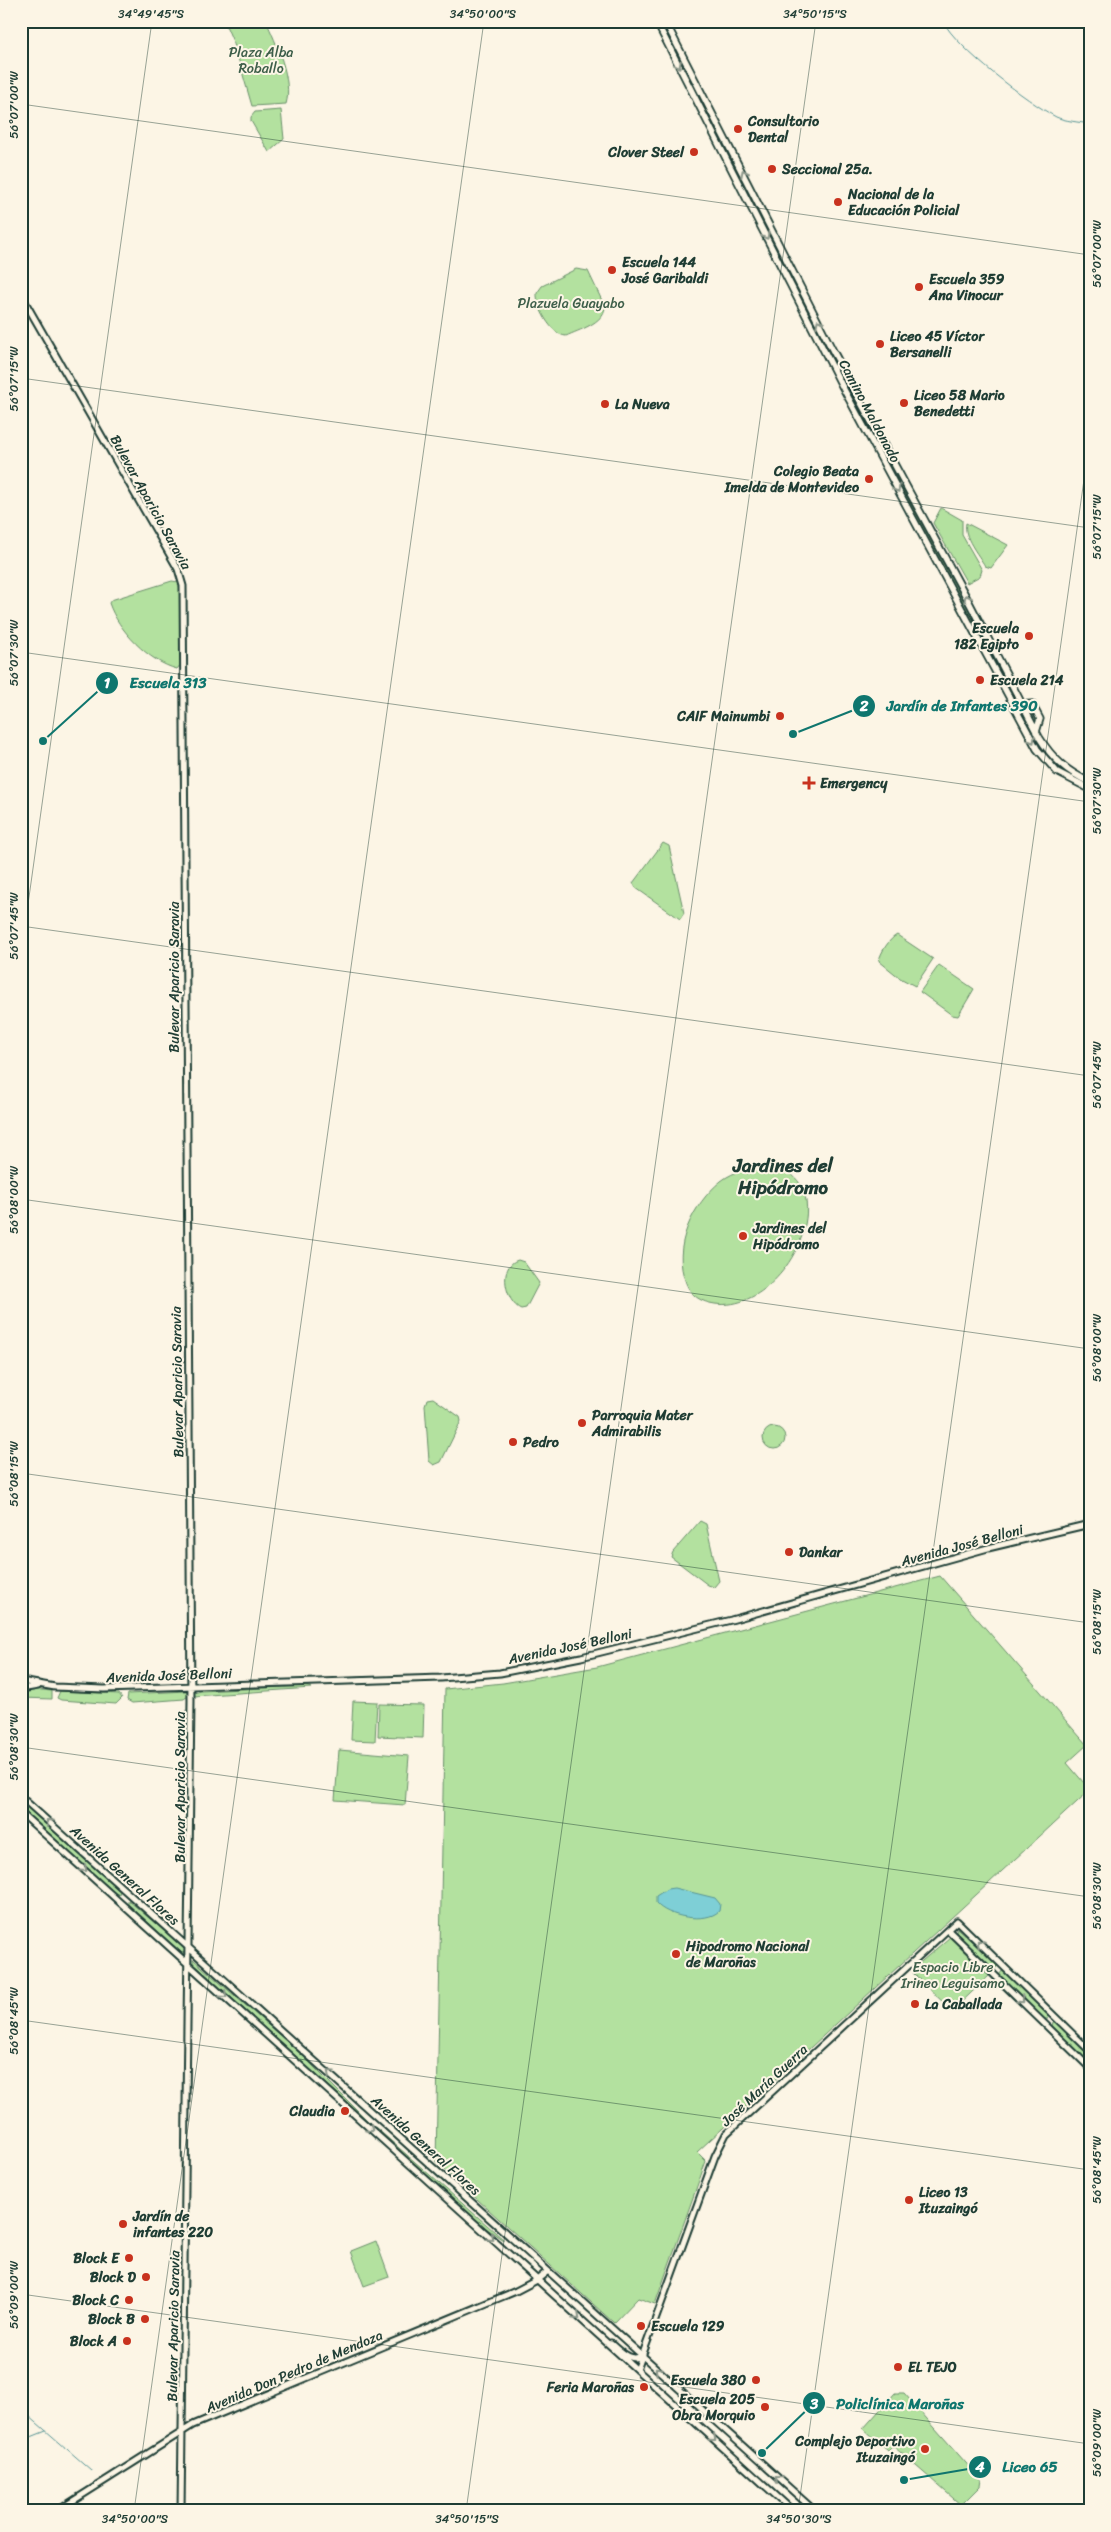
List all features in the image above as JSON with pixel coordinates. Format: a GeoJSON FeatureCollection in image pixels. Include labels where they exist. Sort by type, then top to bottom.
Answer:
{"type":"FeatureCollection","features":[{"type":"Feature","properties":{"kind":"main road","name":"Camino Maldonado"},"geometry":{"type":"LineString","coordinates":[[656,21],[842,386],[1014,707],[1043,758],[1057,772],[1090,789]]}},
{"type":"Feature","properties":{"kind":"main road","name":"Camino Maldonado"},"geometry":{"type":"LineString","coordinates":[[665,21],[833,351],[962,589],[1036,732],[1057,762],[1090,782]]}},
{"type":"Feature","properties":{"kind":"main road","name":"Bulevar Aparicio Saravia"},"geometry":{"type":"LineString","coordinates":[[21,295],[178,569],[183,586],[191,1686],[181,2511]]}},
{"type":"Feature","properties":{"kind":"main road"},"geometry":{"type":"LineString","coordinates":[[1014,707],[1030,703],[1040,722],[1036,732]]}},
{"type":"Feature","properties":{"kind":"main road","name":"Avenida José Belloni"},"geometry":{"type":"LineString","coordinates":[[21,1682],[104,1689],[441,1678],[500,1673],[553,1664],[731,1620],[988,1548],[1090,1524]]}},
{"type":"Feature","properties":{"kind":"main road","name":"Avenida José Belloni"},"geometry":{"type":"LineString","coordinates":[[21,1690],[41,1685]]}},
{"type":"Feature","properties":{"kind":"main road","name":"Avenida General Flores"},"geometry":{"type":"LineString","coordinates":[[21,1797],[815,2511]]}},
{"type":"Feature","properties":{"kind":"main road","name":"Avenida General Flores"},"geometry":{"type":"LineString","coordinates":[[21,1813],[189,1962],[793,2511]]}},
{"type":"Feature","properties":{"kind":"main road","name":"José María Guerra"},"geometry":{"type":"LineString","coordinates":[[637,2370],[715,2156],[726,2134],[958,1921],[1090,2051]]}},
{"type":"Feature","properties":{"kind":"main road"},"geometry":{"type":"LineString","coordinates":[[948,1930],[1090,2068]]}},
{"type":"Feature","properties":{"kind":"main road","name":"Avenida Don Pedro de Mendoza"},"geometry":{"type":"LineString","coordinates":[[57,2511],[183,2431],[516,2291],[544,2276],[548,2271]]}},
{"type":"Feature","properties":{"kind":"main road"},"geometry":{"type":"LineString","coordinates":[[544,2276],[551,2277],[567,2292],[574,2294]]}},
{"type":"Feature","properties":{"kind":"main road"},"geometry":{"type":"LineString","coordinates":[[598,2335],[607,2339],[629,2356],[636,2358],[643,2355]]}},
{"type":"Feature","properties":{"kind":"green space","name":"Plaza Alba Roballo"},"geometry":{"type":"Polygon","coordinates":[[[224,21],[266,21],[279,50],[285,73],[288,95],[286,104],[252,106],[234,44],[224,21]]]}},
{"type":"Feature","properties":{"kind":"green space"},"geometry":{"type":"Polygon","coordinates":[[[281,110],[284,139],[269,152],[251,121],[251,117],[255,112],[281,110]]]}},
{"type":"Feature","properties":{"kind":"green space","name":"Plazuela Guayabo"},"geometry":{"type":"Polygon","coordinates":[[[576,269],[588,271],[605,307],[604,313],[596,322],[566,336],[555,331],[550,325],[539,305],[537,293],[542,286],[576,269]]]}},
{"type":"Feature","properties":{"kind":"green space"},"geometry":{"type":"Polygon","coordinates":[[[804,301],[899,483],[872,436],[804,301]]]}},
{"type":"Feature","properties":{"kind":"green space"},"geometry":{"type":"Polygon","coordinates":[[[903,489],[1017,702],[901,490],[903,489]]]}},
{"type":"Feature","properties":{"kind":"green space"},"geometry":{"type":"Polygon","coordinates":[[[941,508],[962,520],[962,535],[982,570],[980,576],[967,583],[933,523],[941,508]]]}},
{"type":"Feature","properties":{"kind":"green space"},"geometry":{"type":"Polygon","coordinates":[[[966,523],[1008,545],[991,568],[985,566],[972,545],[967,534],[966,523]]]}},
{"type":"Feature","properties":{"kind":"green space"},"geometry":{"type":"Polygon","coordinates":[[[172,581],[178,582],[180,589],[181,664],[177,669],[156,660],[136,644],[119,624],[109,603],[111,600],[172,581]]]}},
{"type":"Feature","properties":{"kind":"green space"},"geometry":{"type":"Polygon","coordinates":[[[663,843],[669,846],[684,913],[680,919],[636,888],[633,883],[663,843]]]}},
{"type":"Feature","properties":{"kind":"green space"},"geometry":{"type":"Polygon","coordinates":[[[897,935],[933,959],[915,986],[900,978],[879,961],[886,946],[897,935]]]}},
{"type":"Feature","properties":{"kind":"green space"},"geometry":{"type":"Polygon","coordinates":[[[939,965],[974,989],[958,1016],[952,1015],[920,992],[939,965]]]}},
{"type":"Feature","properties":{"kind":"green space","name":"Jardines del Hipódromo"},"geometry":{"type":"Polygon","coordinates":[[[767,1165],[792,1175],[804,1193],[806,1216],[799,1242],[785,1267],[766,1288],[742,1301],[715,1304],[705,1302],[694,1295],[688,1288],[682,1269],[681,1255],[687,1227],[702,1202],[721,1181],[743,1170],[767,1165]]]}},
{"type":"Feature","properties":{"kind":"green space"},"geometry":{"type":"Polygon","coordinates":[[[518,1260],[524,1262],[539,1283],[526,1308],[521,1309],[511,1300],[506,1284],[508,1269],[511,1264],[518,1260]]]}},
{"type":"Feature","properties":{"kind":"green space"},"geometry":{"type":"Polygon","coordinates":[[[433,1398],[460,1417],[461,1421],[441,1462],[434,1465],[429,1461],[425,1405],[427,1399],[433,1398]]]}},
{"type":"Feature","properties":{"kind":"green space"},"geometry":{"type":"Polygon","coordinates":[[[774,1427],[782,1430],[785,1438],[782,1446],[774,1449],[766,1446],[763,1438],[766,1430],[774,1427]]]}},
{"type":"Feature","properties":{"kind":"green space"},"geometry":{"type":"Polygon","coordinates":[[[700,1521],[706,1524],[719,1581],[714,1587],[708,1585],[671,1557],[673,1552],[700,1521]]]}},
{"type":"Feature","properties":{"kind":"green space","name":"Hipodromo Nacional de Maroñas"},"geometry":{"type":"Polygon","coordinates":[[[940,1576],[1087,1745],[1067,1763],[1090,1790],[697,2152],[706,2161],[655,2304],[638,2298],[614,2323],[436,2162],[445,1689],[503,1683],[597,1667],[940,1576]]]}},
{"type":"Feature","properties":{"kind":"green space"},"geometry":{"type":"Polygon","coordinates":[[[306,1686],[311,1688],[194,1696],[194,1693],[201,1691],[306,1686]]]}},
{"type":"Feature","properties":{"kind":"green space"},"geometry":{"type":"Polygon","coordinates":[[[32,1689],[52,1691],[52,1699],[21,1698],[21,1693],[32,1689]]]}},
{"type":"Feature","properties":{"kind":"green space"},"geometry":{"type":"Polygon","coordinates":[[[60,1691],[119,1694],[122,1698],[116,1704],[61,1700],[57,1698],[60,1691]]]}},
{"type":"Feature","properties":{"kind":"green space"},"geometry":{"type":"Polygon","coordinates":[[[187,1691],[188,1696],[184,1699],[132,1703],[127,1700],[128,1694],[187,1691]]]}},
{"type":"Feature","properties":{"kind":"green space"},"geometry":{"type":"Polygon","coordinates":[[[353,1701],[377,1702],[375,1741],[351,1740],[353,1701]]]}},
{"type":"Feature","properties":{"kind":"green space"},"geometry":{"type":"Polygon","coordinates":[[[379,1704],[424,1705],[423,1738],[378,1736],[379,1704]]]}},
{"type":"Feature","properties":{"kind":"green space"},"geometry":{"type":"Polygon","coordinates":[[[339,1750],[409,1756],[405,1805],[335,1800],[339,1750]]]}},
{"type":"Feature","properties":{"kind":"green space"},"geometry":{"type":"Polygon","coordinates":[[[21,1802],[120,1891],[119,1894],[116,1894],[21,1808],[21,1802]]]}},
{"type":"Feature","properties":{"kind":"green space"},"geometry":{"type":"Polygon","coordinates":[[[128,1900],[185,1949],[185,1952],[182,1953],[128,1904],[128,1900]]]}},
{"type":"Feature","properties":{"kind":"green space"},"geometry":{"type":"Polygon","coordinates":[[[957,1928],[997,1965],[996,1968],[992,1968],[956,1932],[957,1928]]]}},
{"type":"Feature","properties":{"kind":"green space","name":"Espacio Libre Irineo Leguisamo"},"geometry":{"type":"Polygon","coordinates":[[[950,1937],[990,1975],[952,2011],[913,1973],[915,1967],[950,1937]]]}},
{"type":"Feature","properties":{"kind":"green space"},"geometry":{"type":"Polygon","coordinates":[[[193,1959],[303,2056],[372,2125],[193,1963],[193,1959]]]}},
{"type":"Feature","properties":{"kind":"green space"},"geometry":{"type":"Polygon","coordinates":[[[1003,1970],[1049,2016],[1048,2019],[1044,2019],[999,1975],[1003,1970]]]}},
{"type":"Feature","properties":{"kind":"green space"},"geometry":{"type":"Polygon","coordinates":[[[1053,2022],[1056,2022],[1090,2056],[1090,2063],[1052,2026],[1053,2022]]]}},
{"type":"Feature","properties":{"kind":"green space"},"geometry":{"type":"Polygon","coordinates":[[[380,2121],[534,2262],[534,2263],[378,2123],[380,2121]]]}},
{"type":"Feature","properties":{"kind":"green space"},"geometry":{"type":"Polygon","coordinates":[[[375,2127],[503,2239],[503,2240],[476,2221],[375,2127]]]}},
{"type":"Feature","properties":{"kind":"green space"},"geometry":{"type":"Polygon","coordinates":[[[376,2241],[389,2277],[364,2286],[351,2251],[376,2241]]]}},
{"type":"Feature","properties":{"kind":"green space","name":"Complejo Deportivo Ituzaingó"},"geometry":{"type":"Polygon","coordinates":[[[895,2393],[904,2393],[981,2480],[980,2486],[961,2505],[893,2446],[888,2451],[863,2429],[895,2393]]]}},
{"type":"Feature","properties":{"kind":"water"},"geometry":{"type":"Polygon","coordinates":[[[674,1888],[715,1898],[720,1904],[719,1911],[713,1915],[696,1918],[677,1915],[661,1908],[656,1903],[656,1896],[667,1889],[674,1888]]]}},
{"type":"Feature","properties":{"kind":"waterway"},"geometry":{"type":"LineString","coordinates":[[943,21],[950,32],[977,59],[1028,99],[1056,117],[1090,124]]}},
{"type":"Feature","properties":{"kind":"waterway"},"geometry":{"type":"LineString","coordinates":[[21,2409],[91,2470]]}},
{"type":"Feature","properties":{"kind":"waterway"},"geometry":{"type":"LineString","coordinates":[[21,2441],[46,2431]]}},
{"type":"Feature","properties":{"kind":"place","name":"Consultorio Dental"},"geometry":{"type":"Point","coordinates":[738,129]}},
{"type":"Feature","properties":{"kind":"place","name":"Clover Steel"},"geometry":{"type":"Point","coordinates":[694,152]}},
{"type":"Feature","properties":{"kind":"place","name":"Seccional 25a."},"geometry":{"type":"Point","coordinates":[772,169]}},
{"type":"Feature","properties":{"kind":"place","name":"Nacional de la Educación Policial"},"geometry":{"type":"Point","coordinates":[838,202]}},
{"type":"Feature","properties":{"kind":"place","name":"Escuela 144 José Garibaldi"},"geometry":{"type":"Point","coordinates":[612,270]}},
{"type":"Feature","properties":{"kind":"place","name":"Escuela 359 Ana Vinocur"},"geometry":{"type":"Point","coordinates":[919,287]}},
{"type":"Feature","properties":{"kind":"place","name":"Liceo 45 Víctor Bersanelli"},"geometry":{"type":"Point","coordinates":[880,344]}},
{"type":"Feature","properties":{"kind":"place","name":"Liceo 58 Mario Benedetti"},"geometry":{"type":"Point","coordinates":[904,403]}},
{"type":"Feature","properties":{"kind":"place","name":"La Nueva"},"geometry":{"type":"Point","coordinates":[605,404]}},
{"type":"Feature","properties":{"kind":"place","name":"Colegio Beata Imelda de Montevideo"},"geometry":{"type":"Point","coordinates":[869,479]}},
{"type":"Feature","properties":{"kind":"place","name":"Escuela 182 Egipto"},"geometry":{"type":"Point","coordinates":[1029,636]}},
{"type":"Feature","properties":{"kind":"place","name":"Escuela 214"},"geometry":{"type":"Point","coordinates":[980,680]}},
{"type":"Feature","properties":{"kind":"place","name":"CAIF Mainumbi"},"geometry":{"type":"Point","coordinates":[780,716]}},
{"type":"Feature","properties":{"kind":"place","name":"Jardín de Infantes 390"},"geometry":{"type":"Point","coordinates":[793,734]}},
{"type":"Feature","properties":{"kind":"place","name":"Escuela 313"},"geometry":{"type":"Point","coordinates":[43,741]}},
{"type":"Feature","properties":{"kind":"place","name":"Emergency"},"geometry":{"type":"Point","coordinates":[809,783]}},
{"type":"Feature","properties":{"kind":"place","name":"Jardines del Hipódromo"},"geometry":{"type":"Point","coordinates":[743,1236]}},
{"type":"Feature","properties":{"kind":"place","name":"Parroquia Mater Admirabilis"},"geometry":{"type":"Point","coordinates":[582,1423]}},
{"type":"Feature","properties":{"kind":"place","name":"Pedro"},"geometry":{"type":"Point","coordinates":[513,1442]}},
{"type":"Feature","properties":{"kind":"place","name":"Dankar"},"geometry":{"type":"Point","coordinates":[789,1552]}},
{"type":"Feature","properties":{"kind":"place","name":"Hipodromo Nacional de Maroñas"},"geometry":{"type":"Point","coordinates":[676,1954]}},
{"type":"Feature","properties":{"kind":"place","name":"La Caballada"},"geometry":{"type":"Point","coordinates":[915,2004]}},
{"type":"Feature","properties":{"kind":"place","name":"Claudia"},"geometry":{"type":"Point","coordinates":[345,2111]}},
{"type":"Feature","properties":{"kind":"place","name":"Liceo 13 Ituzaingó"},"geometry":{"type":"Point","coordinates":[909,2200]}},
{"type":"Feature","properties":{"kind":"place","name":"Jardín de infantes 220"},"geometry":{"type":"Point","coordinates":[123,2224]}},
{"type":"Feature","properties":{"kind":"place","name":"Block E"},"geometry":{"type":"Point","coordinates":[129,2258]}},
{"type":"Feature","properties":{"kind":"place","name":"Block D"},"geometry":{"type":"Point","coordinates":[146,2277]}},
{"type":"Feature","properties":{"kind":"place","name":"Block C"},"geometry":{"type":"Point","coordinates":[129,2300]}},
{"type":"Feature","properties":{"kind":"place","name":"Block B"},"geometry":{"type":"Point","coordinates":[145,2319]}},
{"type":"Feature","properties":{"kind":"place","name":"Escuela 129"},"geometry":{"type":"Point","coordinates":[641,2326]}},
{"type":"Feature","properties":{"kind":"place","name":"Block A"},"geometry":{"type":"Point","coordinates":[127,2341]}},
{"type":"Feature","properties":{"kind":"place","name":"EL TEJO"},"geometry":{"type":"Point","coordinates":[898,2367]}},
{"type":"Feature","properties":{"kind":"place","name":"Escuela 380"},"geometry":{"type":"Point","coordinates":[756,2380]}},
{"type":"Feature","properties":{"kind":"place","name":"Feria Maroñas"},"geometry":{"type":"Point","coordinates":[644,2387]}},
{"type":"Feature","properties":{"kind":"place","name":"Escuela 205 Obra Morquio"},"geometry":{"type":"Point","coordinates":[765,2407]}},
{"type":"Feature","properties":{"kind":"place","name":"Complejo Deportivo Ituzaingó"},"geometry":{"type":"Point","coordinates":[925,2449]}},
{"type":"Feature","properties":{"kind":"place","name":"Policlínica Maroñas"},"geometry":{"type":"Point","coordinates":[762,2453]}},
{"type":"Feature","properties":{"kind":"place","name":"Liceo 65"},"geometry":{"type":"Point","coordinates":[904,2480]}},
{"type":"Feature","properties":{"kind":"district","name":"Jardines del Hipódromo"},"geometry":{"type":"Point","coordinates":[783,1176]}}]}
